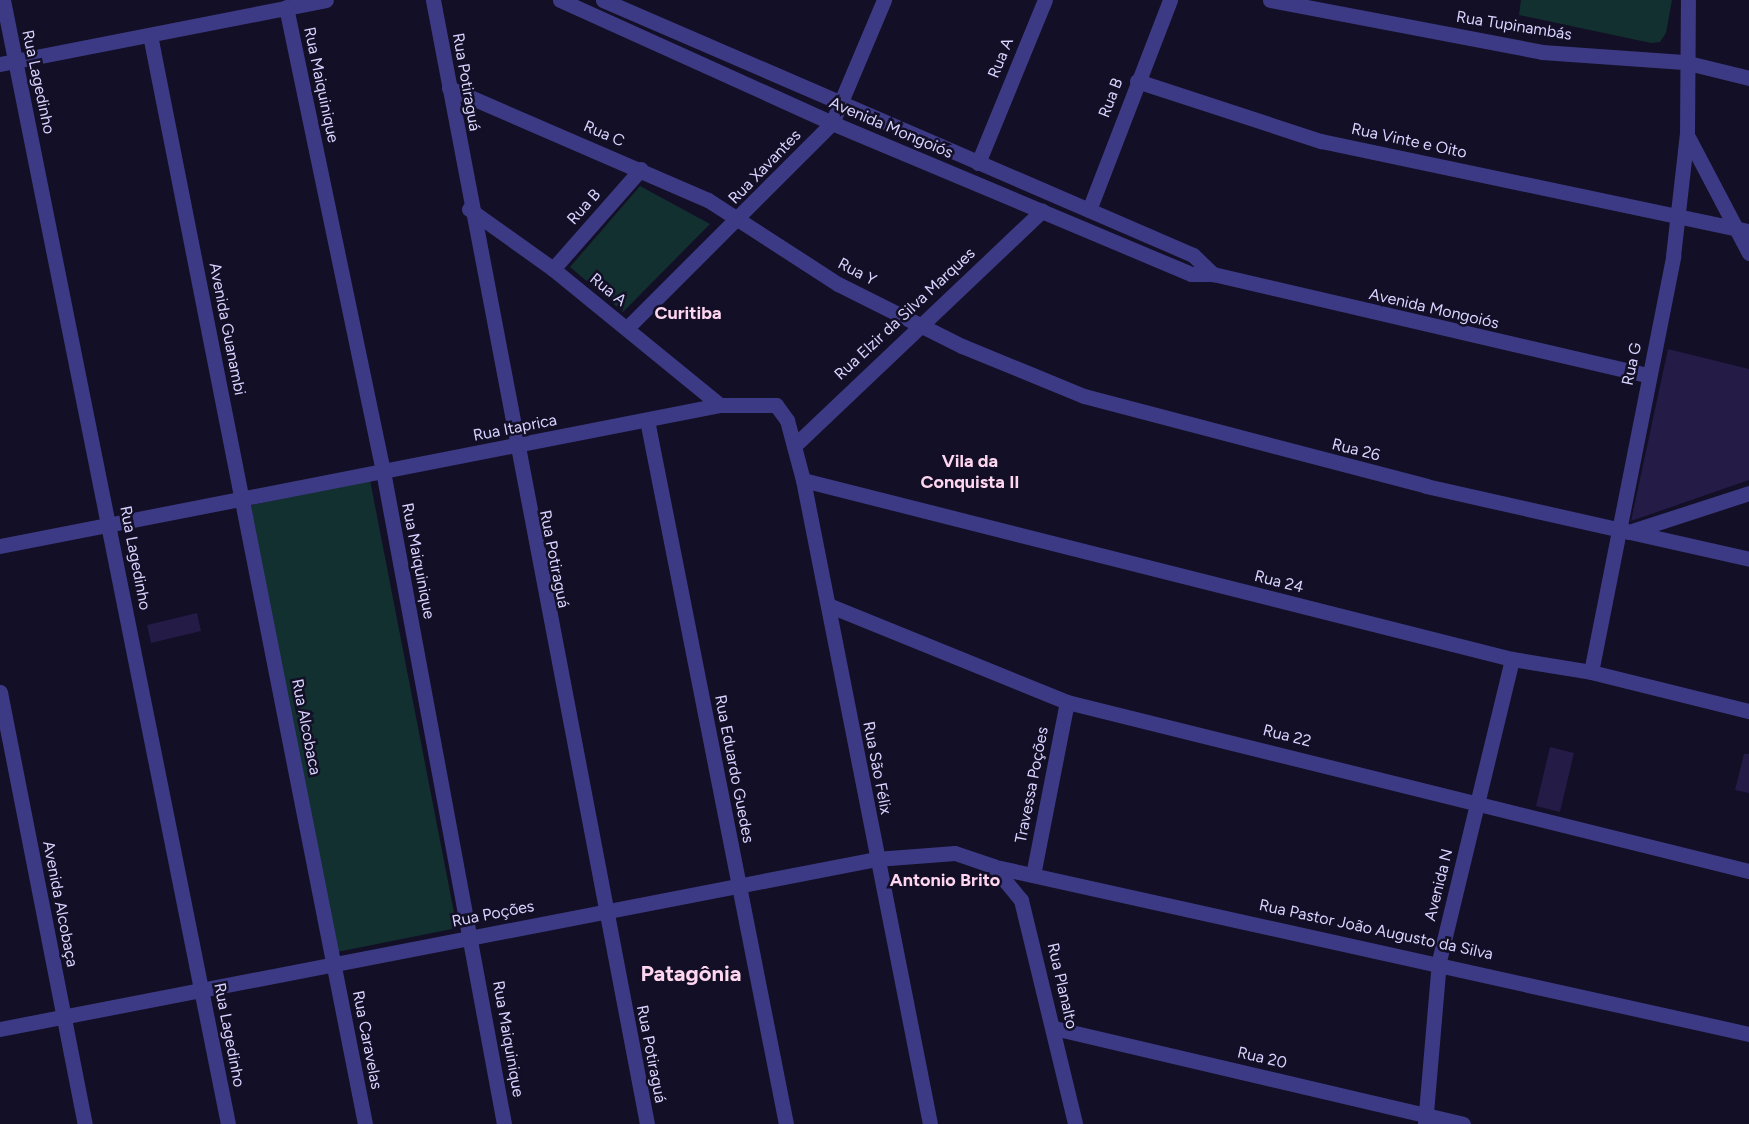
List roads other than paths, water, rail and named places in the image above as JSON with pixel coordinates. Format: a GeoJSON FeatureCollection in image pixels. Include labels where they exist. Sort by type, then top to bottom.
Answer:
{"type":"FeatureCollection","features":[{"type":"Feature","properties":{"kind":"street","name":"Rua Lagedinho"},"geometry":{"type":"LineString","coordinates":[[3,0],[8,62],[111,525],[228,1124]]}},
{"type":"Feature","properties":{"kind":"street"},"geometry":{"type":"LineString","coordinates":[[8,62],[326,0]]}},
{"type":"Feature","properties":{"kind":"street","name":"Rua Potiraguá"},"geometry":{"type":"LineString","coordinates":[[433,0],[469,209],[514,447],[647,1124]]}},
{"type":"Feature","properties":{"kind":"street","name":"Avenida Mongoiós"},"geometry":{"type":"LineString","coordinates":[[560,0],[832,123],[1191,274],[1213,274],[1647,375]]}},
{"type":"Feature","properties":{"kind":"street","name":"Avenida Mongoiós"},"geometry":{"type":"LineString","coordinates":[[603,0],[841,105],[1193,255],[1213,274]]}},
{"type":"Feature","properties":{"kind":"street","name":"Rua Xavantes"},"geometry":{"type":"LineString","coordinates":[[627,328],[741,219],[832,123],[884,0]]}},
{"type":"Feature","properties":{"kind":"street","name":"Rua A"},"geometry":{"type":"LineString","coordinates":[[978,163],[1045,0]]}},
{"type":"Feature","properties":{"kind":"street","name":"Rua B"},"geometry":{"type":"LineString","coordinates":[[1089,210],[1170,0]]}},
{"type":"Feature","properties":{"kind":"street","name":"Rua Tupinambás"},"geometry":{"type":"LineString","coordinates":[[1270,0],[1542,52],[1684,62],[1749,78]]}},
{"type":"Feature","properties":{"kind":"street","name":"Rua G"},"geometry":{"type":"LineString","coordinates":[[1591,672],[1623,532],[1647,375],[1679,213],[1687,134],[1684,62],[1688,0]]}},
{"type":"Feature","properties":{"kind":"street","name":"Rua Maiquinique"},"geometry":{"type":"LineString","coordinates":[[286,7],[383,471],[471,936],[504,1124]]}},
{"type":"Feature","properties":{"kind":"street","name":"Avenida Guanambi"},"geometry":{"type":"LineString","coordinates":[[150,34],[243,498]]}},
{"type":"Feature","properties":{"kind":"street","name":"Rua Vinte e Oito"},"geometry":{"type":"LineString","coordinates":[[1137,81],[1321,141],[1679,213],[1743,230]]}},
{"type":"Feature","properties":{"kind":"street","name":"Rua C"},"geometry":{"type":"LineString","coordinates":[[449,88],[641,169],[741,219]]}},
{"type":"Feature","properties":{"kind":"street"},"geometry":{"type":"LineString","coordinates":[[1687,134],[1743,230],[1749,253]]}},
{"type":"Feature","properties":{"kind":"street","name":"Rua B"},"geometry":{"type":"LineString","coordinates":[[553,269],[641,169]]}},
{"type":"Feature","properties":{"kind":"street","name":"Rua A"},"geometry":{"type":"LineString","coordinates":[[469,209],[553,269],[720,405]]}},
{"type":"Feature","properties":{"kind":"street","name":"Rua Elzir da Silva Marques"},"geometry":{"type":"LineString","coordinates":[[794,446],[918,324],[1042,211]]}},
{"type":"Feature","properties":{"kind":"street","name":"Rua Y"},"geometry":{"type":"LineString","coordinates":[[741,219],[838,284],[962,346]]}},
{"type":"Feature","properties":{"kind":"street","name":"Rua 26"},"geometry":{"type":"LineString","coordinates":[[962,346],[1084,396],[1162,420],[1623,532],[1749,559]]}},
{"type":"Feature","properties":{"kind":"street","name":"Rua Itaprica"},"geometry":{"type":"LineString","coordinates":[[243,498],[514,447],[720,405],[770,402],[787,420]]}},
{"type":"Feature","properties":{"kind":"street","name":"Rua Eduardo Guedes"},"geometry":{"type":"LineString","coordinates":[[647,420],[786,1124]]}},
{"type":"Feature","properties":{"kind":"street","name":"Rua São Félix"},"geometry":{"type":"LineString","coordinates":[[787,420],[803,480],[930,1124]]}},
{"type":"Feature","properties":{"kind":"street","name":"Rua 24"},"geometry":{"type":"LineString","coordinates":[[803,480],[1512,659],[1591,672],[1749,711]]}},
{"type":"Feature","properties":{"kind":"street"},"geometry":{"type":"LineString","coordinates":[[1623,532],[1749,493]]}},
{"type":"Feature","properties":{"kind":"street"},"geometry":{"type":"LineString","coordinates":[[0,546],[243,498]]}},
{"type":"Feature","properties":{"kind":"street","name":"Rua Alcobaca"},"geometry":{"type":"LineString","coordinates":[[243,498],[334,963]]}},
{"type":"Feature","properties":{"kind":"street","name":"Rua 22"},"geometry":{"type":"LineString","coordinates":[[828,605],[1067,702],[1478,801],[1749,871]]}},
{"type":"Feature","properties":{"kind":"street","name":"Avenida N"},"geometry":{"type":"LineString","coordinates":[[1424,1119],[1439,961],[1512,659]]}},
{"type":"Feature","properties":{"kind":"street","name":"Avenida Alcobaça"},"geometry":{"type":"LineString","coordinates":[[0,692],[85,1124]]}},
{"type":"Feature","properties":{"kind":"street","name":"Travessa Poções"},"geometry":{"type":"LineString","coordinates":[[1032,875],[1067,702]]}},
{"type":"Feature","properties":{"kind":"street","name":"Rua Poções"},"geometry":{"type":"LineString","coordinates":[[0,1029],[202,987],[604,911],[739,888],[876,859],[955,853],[993,866]]}},
{"type":"Feature","properties":{"kind":"street","name":"Rua Pastor João Augusto da Silva"},"geometry":{"type":"LineString","coordinates":[[993,866],[1439,961],[1749,1034]]}},
{"type":"Feature","properties":{"kind":"street","name":"Rua Planalto"},"geometry":{"type":"LineString","coordinates":[[993,866],[1026,910],[1075,1124]]}},
{"type":"Feature","properties":{"kind":"street","name":"Rua Caravelas"},"geometry":{"type":"LineString","coordinates":[[334,963],[365,1124]]}},
{"type":"Feature","properties":{"kind":"street","name":"Rua 20"},"geometry":{"type":"LineString","coordinates":[[1054,1028],[1424,1119],[1462,1124]]}},
{"type":"Feature","properties":{"kind":"district","name":"Curitiba"},"geometry":{"type":"Point","coordinates":[688,313]}},
{"type":"Feature","properties":{"kind":"district","name":"Vila da Conquista II"},"geometry":{"type":"Point","coordinates":[970,472]}},
{"type":"Feature","properties":{"kind":"district","name":"Antonio Brito"},"geometry":{"type":"Point","coordinates":[945,880]}},
{"type":"Feature","properties":{"kind":"district","name":"Patagônia"},"geometry":{"type":"Point","coordinates":[691,974]}}]}
